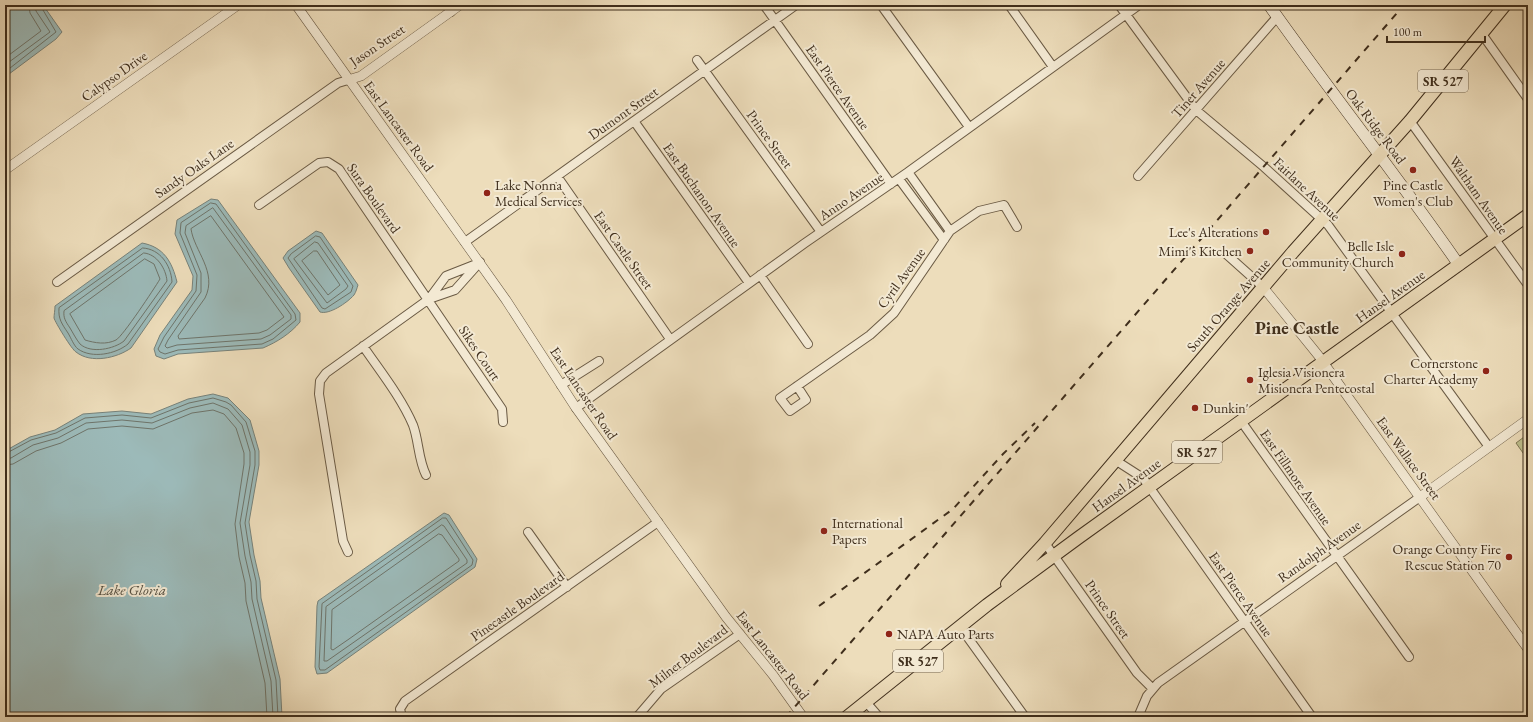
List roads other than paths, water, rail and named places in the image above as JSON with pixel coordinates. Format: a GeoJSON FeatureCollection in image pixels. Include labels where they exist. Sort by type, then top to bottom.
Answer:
{"type":"FeatureCollection","features":[{"type":"Feature","properties":{"kind":"main road","name":"Oak Ridge Road"},"geometry":{"type":"LineString","coordinates":[[1269,5],[1459,265]]}},
{"type":"Feature","properties":{"kind":"main road","name":"South Orange Avenue"},"geometry":{"type":"LineString","coordinates":[[987,605],[1045,543],[1263,287],[1410,121],[1505,5]]}},
{"type":"Feature","properties":{"kind":"main road","name":"Hansel Avenue"},"geometry":{"type":"LineString","coordinates":[[1054,556],[1149,486],[1528,215]]}},
{"type":"Feature","properties":{"kind":"main road","name":"South Orange Avenue"},"geometry":{"type":"LineString","coordinates":[[847,717],[961,628],[987,605],[1054,556]]}},
{"type":"Feature","properties":{"kind":"street","name":"Calypso Drive"},"geometry":{"type":"LineString","coordinates":[[5,170],[238,5]]}},
{"type":"Feature","properties":{"kind":"street","name":"East Lancaster Road"},"geometry":{"type":"LineString","coordinates":[[296,5],[348,80],[480,262],[523,325],[576,408],[740,634],[773,675],[803,717]]}},
{"type":"Feature","properties":{"kind":"street","name":"Jason Street"},"geometry":{"type":"LineString","coordinates":[[348,80],[361,76],[448,8],[460,5]]}},
{"type":"Feature","properties":{"kind":"street","name":"East Pierce Avenue"},"geometry":{"type":"LineString","coordinates":[[764,5],[891,184]]}},
{"type":"Feature","properties":{"kind":"street","name":"Dumont Street"},"geometry":{"type":"LineString","coordinates":[[465,242],[796,5]]}},
{"type":"Feature","properties":{"kind":"street"},"geometry":{"type":"LineString","coordinates":[[881,5],[969,127]]}},
{"type":"Feature","properties":{"kind":"street"},"geometry":{"type":"LineString","coordinates":[[1009,5],[1053,67]]}},
{"type":"Feature","properties":{"kind":"street","name":"Fairlane Avenue"},"geometry":{"type":"LineString","coordinates":[[1119,5],[1196,110],[1231,138],[1323,219],[1393,312],[1489,447]]}},
{"type":"Feature","properties":{"kind":"street","name":"Anno Avenue"},"geometry":{"type":"LineString","coordinates":[[576,408],[760,275],[899,179],[1139,5]]}},
{"type":"Feature","properties":{"kind":"street","name":"Tiner Avenue"},"geometry":{"type":"LineString","coordinates":[[1138,176],[1277,17]]}},
{"type":"Feature","properties":{"kind":"street"},"geometry":{"type":"LineString","coordinates":[[1482,34],[1528,99]]}},
{"type":"Feature","properties":{"kind":"street","name":"Prince Street"},"geometry":{"type":"LineString","coordinates":[[697,60],[821,232]]}},
{"type":"Feature","properties":{"kind":"street","name":"Sandy Oaks Lane"},"geometry":{"type":"LineString","coordinates":[[57,282],[338,82],[348,80]]}},
{"type":"Feature","properties":{"kind":"street","name":"East Buchanon Avenue"},"geometry":{"type":"LineString","coordinates":[[634,121],[749,283]]}},
{"type":"Feature","properties":{"kind":"street","name":"Waltham Avenue"},"geometry":{"type":"LineString","coordinates":[[1410,121],[1528,285]]}},
{"type":"Feature","properties":{"kind":"street","name":"Sura Boulevard"},"geometry":{"type":"LineString","coordinates":[[259,205],[319,163],[328,162],[339,169],[429,299]]}},
{"type":"Feature","properties":{"kind":"street"},"geometry":{"type":"LineString","coordinates":[[908,172],[950,231]]}},
{"type":"Feature","properties":{"kind":"street","name":"East Castle Street"},"geometry":{"type":"LineString","coordinates":[[557,176],[670,339]]}},
{"type":"Feature","properties":{"kind":"street"},"geometry":{"type":"LineString","coordinates":[[899,179],[944,240]]}},
{"type":"Feature","properties":{"kind":"street"},"geometry":{"type":"LineString","coordinates":[[908,191],[916,183]]}},
{"type":"Feature","properties":{"kind":"street","name":"Cyril Avenue"},"geometry":{"type":"LineString","coordinates":[[797,386],[870,336],[894,313],[950,231],[979,211],[1004,204],[1017,227]]}},
{"type":"Feature","properties":{"kind":"street"},"geometry":{"type":"LineString","coordinates":[[1225,253],[1263,287]]}},
{"type":"Feature","properties":{"kind":"street"},"geometry":{"type":"LineString","coordinates":[[429,299],[440,282],[448,274],[462,271],[480,262]]}},
{"type":"Feature","properties":{"kind":"street"},"geometry":{"type":"LineString","coordinates":[[348,552],[344,541],[319,387],[326,373],[429,299],[448,293],[457,288],[480,262]]}},
{"type":"Feature","properties":{"kind":"street"},"geometry":{"type":"LineString","coordinates":[[760,275],[808,344]]}},
{"type":"Feature","properties":{"kind":"street"},"geometry":{"type":"LineString","coordinates":[[440,282],[448,293]]}},
{"type":"Feature","properties":{"kind":"street","name":"East Wallace Street"},"geometry":{"type":"LineString","coordinates":[[1263,287],[1323,362],[1528,649]]}},
{"type":"Feature","properties":{"kind":"street","name":"Sikes Court"},"geometry":{"type":"LineString","coordinates":[[429,299],[502,409],[504,422]]}},
{"type":"Feature","properties":{"kind":"street"},"geometry":{"type":"LineString","coordinates":[[363,346],[410,419],[416,437],[420,464],[426,475]]}},
{"type":"Feature","properties":{"kind":"street"},"geometry":{"type":"LineString","coordinates":[[561,385],[599,361]]}},
{"type":"Feature","properties":{"kind":"street","name":"Randolph Avenue"},"geometry":{"type":"LineString","coordinates":[[1138,717],[1152,688],[1528,419]]}},
{"type":"Feature","properties":{"kind":"street","name":"East Fillmore Avenue"},"geometry":{"type":"LineString","coordinates":[[1241,421],[1409,657]]}},
{"type":"Feature","properties":{"kind":"street","name":"East Pierce Avenue"},"geometry":{"type":"LineString","coordinates":[[1115,460],[1143,478],[1312,717]]}},
{"type":"Feature","properties":{"kind":"street","name":"Pinecastle Boulevard"},"geometry":{"type":"LineString","coordinates":[[402,717],[400,709],[405,700],[658,522]]}},
{"type":"Feature","properties":{"kind":"street"},"geometry":{"type":"LineString","coordinates":[[528,532],[567,586]]}},
{"type":"Feature","properties":{"kind":"street","name":"Prince Street"},"geometry":{"type":"LineString","coordinates":[[1045,543],[1137,673],[1152,688]]}},
{"type":"Feature","properties":{"kind":"street"},"geometry":{"type":"LineString","coordinates":[[961,628],[1025,717]]}},
{"type":"Feature","properties":{"kind":"street","name":"Milner Boulevard"},"geometry":{"type":"LineString","coordinates":[[637,717],[661,689],[740,634]]}},
{"type":"Feature","properties":{"kind":"street"},"geometry":{"type":"LineString","coordinates":[[866,702],[879,717]]}},
{"type":"Feature","properties":{"kind":"water"},"geometry":{"type":"Polygon","coordinates":[[[5,5],[43,5],[62,32],[56,39],[5,77],[5,5]]]}},
{"type":"Feature","properties":{"kind":"water"},"geometry":{"type":"Polygon","coordinates":[[[211,199],[218,200],[300,313],[300,322],[283,337],[263,348],[178,354],[164,359],[156,356],[154,349],[160,335],[192,290],[193,276],[175,234],[177,220],[211,199]]]}},
{"type":"Feature","properties":{"kind":"water"},"geometry":{"type":"Polygon","coordinates":[[[316,231],[322,233],[358,285],[354,295],[338,308],[328,312],[320,312],[283,258],[288,251],[316,231]]]}},
{"type":"Feature","properties":{"kind":"water"},"geometry":{"type":"Polygon","coordinates":[[[142,243],[156,248],[166,256],[173,268],[177,282],[131,348],[119,355],[111,357],[96,359],[82,356],[74,350],[57,325],[54,318],[55,306],[142,243]]]}},
{"type":"Feature","properties":{"kind":"water","name":"Lake Gloria"},"geometry":{"type":"Polygon","coordinates":[[[213,394],[228,398],[250,420],[259,451],[259,465],[249,522],[260,581],[261,598],[280,679],[282,717],[5,717],[5,451],[30,437],[55,430],[83,414],[122,411],[151,414],[188,399],[213,394]]]}},
{"type":"Feature","properties":{"kind":"water"},"geometry":{"type":"Polygon","coordinates":[[[444,513],[449,515],[477,559],[475,567],[327,673],[317,674],[315,667],[318,601],[444,513]]]}},
{"type":"Feature","properties":{"kind":"railway"},"geometry":{"type":"LineString","coordinates":[[786,717],[1404,5]]}},
{"type":"Feature","properties":{"kind":"railway"},"geometry":{"type":"LineString","coordinates":[[819,606],[953,509],[1003,454],[1035,423]]}},
{"type":"Feature","properties":{"kind":"place","name":"Pine Castle Women's Club"},"geometry":{"type":"Point","coordinates":[1413,170]}},
{"type":"Feature","properties":{"kind":"place","name":"Lake Nonna Medical Services"},"geometry":{"type":"Point","coordinates":[487,193]}},
{"type":"Feature","properties":{"kind":"place","name":"Lee's Alterations"},"geometry":{"type":"Point","coordinates":[1266,232]}},
{"type":"Feature","properties":{"kind":"place","name":"Mimi's Kitchen"},"geometry":{"type":"Point","coordinates":[1250,251]}},
{"type":"Feature","properties":{"kind":"place","name":"Belle Isle Community Church"},"geometry":{"type":"Point","coordinates":[1402,254]}},
{"type":"Feature","properties":{"kind":"place","name":"Cornerstone Charter Academy"},"geometry":{"type":"Point","coordinates":[1486,371]}},
{"type":"Feature","properties":{"kind":"place","name":"Iglesia Visionera Misionera Pentecostal"},"geometry":{"type":"Point","coordinates":[1250,380]}},
{"type":"Feature","properties":{"kind":"place","name":"Dunkin'"},"geometry":{"type":"Point","coordinates":[1195,408]}},
{"type":"Feature","properties":{"kind":"place","name":"International Papers"},"geometry":{"type":"Point","coordinates":[824,531]}},
{"type":"Feature","properties":{"kind":"place","name":"Orange County Fire Rescue Station 70"},"geometry":{"type":"Point","coordinates":[1509,557]}},
{"type":"Feature","properties":{"kind":"place","name":"NAPA Auto Parts"},"geometry":{"type":"Point","coordinates":[889,634]}},
{"type":"Feature","properties":{"kind":"district","name":"Pine Castle"},"geometry":{"type":"Point","coordinates":[1297,328]}}]}
